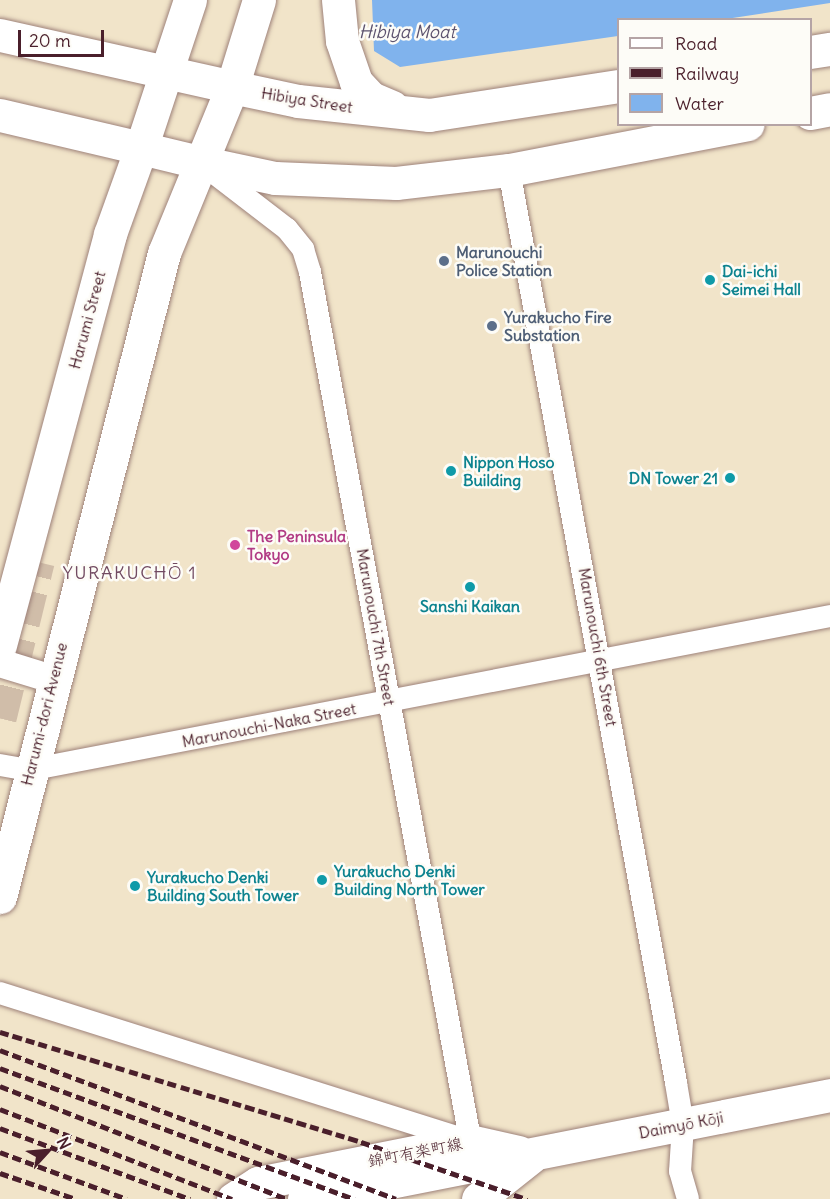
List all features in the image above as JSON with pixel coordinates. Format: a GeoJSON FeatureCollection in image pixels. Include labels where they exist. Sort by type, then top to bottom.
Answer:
{"type":"FeatureCollection","features":[{"type":"Feature","properties":{"kind":"main road","name":"Harumi Street"},"geometry":{"type":"LineString","coordinates":[[0,645],[110,234],[168,73],[190,0]]}},
{"type":"Feature","properties":{"kind":"main road"},"geometry":{"type":"LineString","coordinates":[[52,679],[164,253],[199,162],[232,87],[259,0]]}},
{"type":"Feature","properties":{"kind":"main road"},"geometry":{"type":"LineString","coordinates":[[338,0],[342,41],[360,90],[412,114]]}},
{"type":"Feature","properties":{"kind":"main road","name":"Hibiya Street"},"geometry":{"type":"LineString","coordinates":[[0,35],[232,87],[412,114],[489,108],[617,86]]}},
{"type":"Feature","properties":{"kind":"main road"},"geometry":{"type":"LineString","coordinates":[[812,52],[830,49]]}},
{"type":"Feature","properties":{"kind":"main road"},"geometry":{"type":"LineString","coordinates":[[812,112],[830,109]]}},
{"type":"Feature","properties":{"kind":"main road"},"geometry":{"type":"LineString","coordinates":[[0,115],[275,178],[336,183],[396,183],[509,170],[738,126]]}},
{"type":"Feature","properties":{"kind":"main road","name":"Harumi-dori Avenue"},"geometry":{"type":"LineString","coordinates":[[0,897],[14,768],[52,679]]}},
{"type":"Feature","properties":{"kind":"main road","name":"Daimyō Kōji"},"geometry":{"type":"LineString","coordinates":[[472,1154],[532,1155],[830,1095]]}},
{"type":"Feature","properties":{"kind":"main road"},"geometry":{"type":"LineString","coordinates":[[304,1199],[472,1154]]}},
{"type":"Feature","properties":{"kind":"main road","name":"錦町有楽町線"},"geometry":{"type":"LineString","coordinates":[[232,1199],[258,1183],[472,1154]]}},
{"type":"Feature","properties":{"kind":"main road"},"geometry":{"type":"LineString","coordinates":[[478,1199],[532,1155]]}},
{"type":"Feature","properties":{"kind":"street","name":"Marunouchi 7th Street"},"geometry":{"type":"LineString","coordinates":[[199,162],[267,209],[303,249],[390,702],[472,1154]]}},
{"type":"Feature","properties":{"kind":"street","name":"Marunouchi 6th Street"},"geometry":{"type":"LineString","coordinates":[[509,170],[601,660],[683,1125],[680,1171],[688,1199]]}},
{"type":"Feature","properties":{"kind":"street"},"geometry":{"type":"LineString","coordinates":[[14,768],[390,702],[830,616]]}},
{"type":"Feature","properties":{"kind":"street"},"geometry":{"type":"LineString","coordinates":[[0,663],[52,679]]}},
{"type":"Feature","properties":{"kind":"street"},"geometry":{"type":"LineString","coordinates":[[0,993],[472,1154]]}},
{"type":"Feature","properties":{"kind":"water","name":"Hibiya Moat"},"geometry":{"type":"Polygon","coordinates":[[[372,0],[830,0],[830,3],[732,18],[617,18],[617,36],[400,67],[374,51],[372,0]]]}},
{"type":"Feature","properties":{"kind":"tunnel"},"geometry":{"type":"LineString","coordinates":[[0,718],[38,562]]}},
{"type":"Feature","properties":{"kind":"railway"},"geometry":{"type":"LineString","coordinates":[[0,1032],[361,1142],[527,1199]]}},
{"type":"Feature","properties":{"kind":"railway"},"geometry":{"type":"LineString","coordinates":[[0,1050],[396,1199]]}},
{"type":"Feature","properties":{"kind":"railway"},"geometry":{"type":"LineString","coordinates":[[0,1068],[355,1199]]}},
{"type":"Feature","properties":{"kind":"railway"},"geometry":{"type":"LineString","coordinates":[[0,1086],[287,1199]]}},
{"type":"Feature","properties":{"kind":"railway"},"geometry":{"type":"LineString","coordinates":[[0,1109],[232,1199]]}},
{"type":"Feature","properties":{"kind":"railway"},"geometry":{"type":"LineString","coordinates":[[0,1128],[190,1199]]}},
{"type":"Feature","properties":{"kind":"railway"},"geometry":{"type":"LineString","coordinates":[[0,1152],[127,1199]]}},
{"type":"Feature","properties":{"kind":"railway"},"geometry":{"type":"LineString","coordinates":[[0,1173],[76,1199]]}},
{"type":"Feature","properties":{"kind":"place","name":"Marunouchi Police Station"},"geometry":{"type":"Point","coordinates":[444,261]}},
{"type":"Feature","properties":{"kind":"place","name":"Dai-ichi Seimei Hall"},"geometry":{"type":"Point","coordinates":[710,280]}},
{"type":"Feature","properties":{"kind":"place","name":"Yurakucho Fire Substation"},"geometry":{"type":"Point","coordinates":[492,326]}},
{"type":"Feature","properties":{"kind":"place","name":"Nippon Hoso Building"},"geometry":{"type":"Point","coordinates":[451,471]}},
{"type":"Feature","properties":{"kind":"place","name":"DN Tower 21"},"geometry":{"type":"Point","coordinates":[730,478]}},
{"type":"Feature","properties":{"kind":"place","name":"The Peninsula Tokyo"},"geometry":{"type":"Point","coordinates":[235,545]}},
{"type":"Feature","properties":{"kind":"place","name":"Sanshi Kaikan"},"geometry":{"type":"Point","coordinates":[470,587]}},
{"type":"Feature","properties":{"kind":"place","name":"Yurakucho Denki Building North Tower"},"geometry":{"type":"Point","coordinates":[322,880]}},
{"type":"Feature","properties":{"kind":"place","name":"Yurakucho Denki Building South Tower"},"geometry":{"type":"Point","coordinates":[135,886]}},
{"type":"Feature","properties":{"kind":"district","name":"YURAKUCHŌ 1"},"geometry":{"type":"Point","coordinates":[130,573]}}]}
